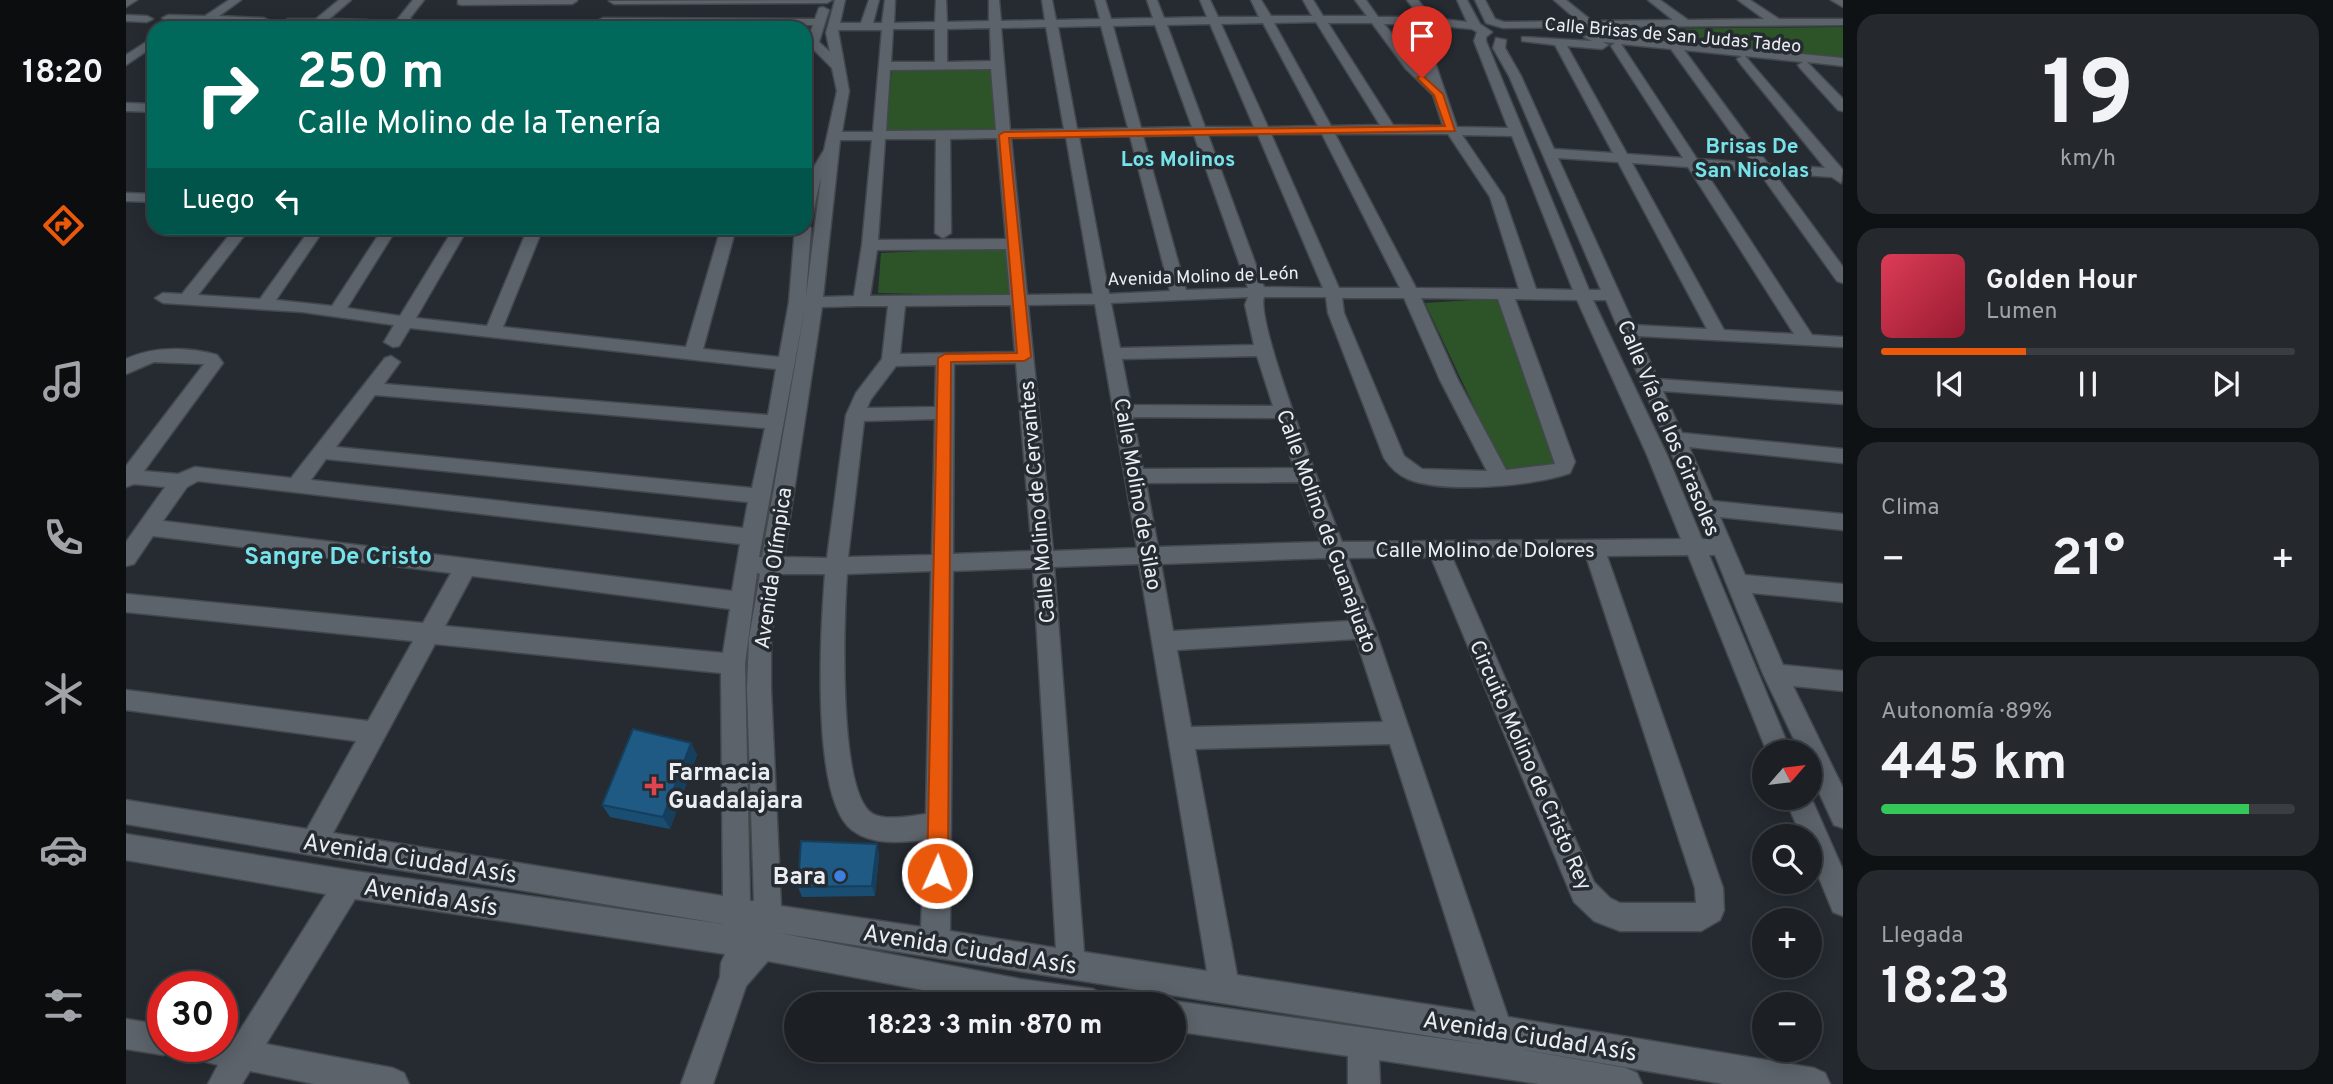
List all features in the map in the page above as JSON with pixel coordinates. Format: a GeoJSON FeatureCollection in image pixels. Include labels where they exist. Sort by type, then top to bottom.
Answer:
{"type":"FeatureCollection","features":[{"type":"Feature","properties":{"kind":"street"},"geometry":{"type":"LineString","coordinates":[[126,4],[132,0]]}},
{"type":"Feature","properties":{"kind":"street"},"geometry":{"type":"LineString","coordinates":[[206,20],[236,0]]}},
{"type":"Feature","properties":{"kind":"street"},"geometry":{"type":"LineString","coordinates":[[219,20],[248,0]]}},
{"type":"Feature","properties":{"kind":"street"},"geometry":{"type":"LineString","coordinates":[[326,21],[346,0]]}},
{"type":"Feature","properties":{"kind":"street"},"geometry":{"type":"LineString","coordinates":[[326,21],[356,0]]}},
{"type":"Feature","properties":{"kind":"street"},"geometry":{"type":"LineString","coordinates":[[405,21],[419,0]]}},
{"type":"Feature","properties":{"kind":"street"},"geometry":{"type":"LineString","coordinates":[[406,21],[425,0]]}},
{"type":"Feature","properties":{"kind":"street"},"geometry":{"type":"LineString","coordinates":[[603,21],[614,1],[827,0],[812,36]]}},
{"type":"Feature","properties":{"kind":"street","name":"Avenida Olímpica"},"geometry":{"type":"LineString","coordinates":[[768,917],[759,689],[760,638],[805,302],[832,165],[843,91],[832,40],[840,0]]}},
{"type":"Feature","properties":{"kind":"street"},"geometry":{"type":"LineString","coordinates":[[866,26],[874,0]]}},
{"type":"Feature","properties":{"kind":"street"},"geometry":{"type":"LineString","coordinates":[[861,302],[870,245],[890,0]]}},
{"type":"Feature","properties":{"kind":"street"},"geometry":{"type":"LineString","coordinates":[[941,0],[941,65]]}},
{"type":"Feature","properties":{"kind":"street","name":"Calle Molino de Cervantes"},"geometry":{"type":"LineString","coordinates":[[994,0],[1043,558],[1071,964]]}},
{"type":"Feature","properties":{"kind":"street","name":"Calle Molino de Silao"},"geometry":{"type":"LineString","coordinates":[[1047,0],[1113,354],[1225,988]]}},
{"type":"Feature","properties":{"kind":"street"},"geometry":{"type":"LineString","coordinates":[[1100,0],[1181,297]]}},
{"type":"Feature","properties":{"kind":"street","name":"Calle Molino de Guanajuato"},"geometry":{"type":"LineString","coordinates":[[1152,0],[1258,292],[1253,305],[1284,412],[1364,629],[1508,1063]]}},
{"type":"Feature","properties":{"kind":"street"},"geometry":{"type":"LineString","coordinates":[[1205,0],[1283,172],[1332,292],[1336,313],[1391,453],[1398,463],[1413,473],[1430,478],[1499,476],[1556,472],[1563,468],[1565,462],[1505,295]]}},
{"type":"Feature","properties":{"kind":"street"},"geometry":{"type":"LineString","coordinates":[[1256,0],[1410,293],[1449,380],[1499,476]]}},
{"type":"Feature","properties":{"kind":"street"},"geometry":{"type":"LineString","coordinates":[[1308,0],[1389,129]]}},
{"type":"Feature","properties":{"kind":"street"},"geometry":{"type":"LineString","coordinates":[[1360,0],[1410,66],[1438,94]]}},
{"type":"Feature","properties":{"kind":"street"},"geometry":{"type":"LineString","coordinates":[[1412,0],[1429,21]]}},
{"type":"Feature","properties":{"kind":"street","name":"Calle Vía de los Girasoles"},"geometry":{"type":"LineString","coordinates":[[1462,0],[1488,30],[1515,76],[1706,508],[1775,674],[1843,816]]}},
{"type":"Feature","properties":{"kind":"street"},"geometry":{"type":"LineString","coordinates":[[1480,0],[1488,30]]}},
{"type":"Feature","properties":{"kind":"street"},"geometry":{"type":"LineString","coordinates":[[1559,0],[1591,26]]}},
{"type":"Feature","properties":{"kind":"street"},"geometry":{"type":"LineString","coordinates":[[1653,0],[1686,24]]}},
{"type":"Feature","properties":{"kind":"street"},"geometry":{"type":"LineString","coordinates":[[1743,0],[1779,24]]}},
{"type":"Feature","properties":{"kind":"street"},"geometry":{"type":"LineString","coordinates":[[1836,0],[1843,4]]}},
{"type":"Feature","properties":{"kind":"street"},"geometry":{"type":"LineString","coordinates":[[451,11],[464,1],[570,4]]}},
{"type":"Feature","properties":{"kind":"street"},"geometry":{"type":"LineString","coordinates":[[126,18],[147,19]]}},
{"type":"Feature","properties":{"kind":"street"},"geometry":{"type":"LineString","coordinates":[[833,27],[1320,19],[1415,20],[1488,30],[1503,25],[1843,22]]}},
{"type":"Feature","properties":{"kind":"street"},"geometry":{"type":"LineString","coordinates":[[1415,20],[1451,129],[1497,197],[1529,294]]}},
{"type":"Feature","properties":{"kind":"street"},"geometry":{"type":"LineString","coordinates":[[180,21],[224,21]]}},
{"type":"Feature","properties":{"kind":"street"},"geometry":{"type":"LineString","coordinates":[[812,22],[818,22]]}},
{"type":"Feature","properties":{"kind":"street","name":"Calle Vía de los Girasoles"},"geometry":{"type":"LineString","coordinates":[[1488,30],[1480,35],[1480,41],[1583,293],[1657,455],[1774,740]]}},
{"type":"Feature","properties":{"kind":"street","name":"Calle Brisas de San Judas Tadeo"},"geometry":{"type":"LineString","coordinates":[[1488,30],[1559,41],[1843,62]]}},
{"type":"Feature","properties":{"kind":"street","name":"Calle Brisas de San Judas Tadeo"},"geometry":{"type":"LineString","coordinates":[[1488,30],[1524,31],[1843,69]]}},
{"type":"Feature","properties":{"kind":"street"},"geometry":{"type":"LineString","coordinates":[[1559,41],[1719,336]]}},
{"type":"Feature","properties":{"kind":"street"},"geometry":{"type":"LineString","coordinates":[[812,45],[840,68]]}},
{"type":"Feature","properties":{"kind":"street"},"geometry":{"type":"LineString","coordinates":[[131,57],[147,46]]}},
{"type":"Feature","properties":{"kind":"street"},"geometry":{"type":"LineString","coordinates":[[1618,46],[1807,341]]}},
{"type":"Feature","properties":{"kind":"street"},"geometry":{"type":"LineString","coordinates":[[1676,49],[1843,278]]}},
{"type":"Feature","properties":{"kind":"street"},"geometry":{"type":"LineString","coordinates":[[1742,59],[1840,176]]}},
{"type":"Feature","properties":{"kind":"street"},"geometry":{"type":"LineString","coordinates":[[884,66],[998,65]]}},
{"type":"Feature","properties":{"kind":"street"},"geometry":{"type":"LineString","coordinates":[[1804,65],[1843,107]]}},
{"type":"Feature","properties":{"kind":"street"},"geometry":{"type":"LineString","coordinates":[[126,107],[147,108]]}},
{"type":"Feature","properties":{"kind":"street"},"geometry":{"type":"LineString","coordinates":[[834,143],[880,136],[1326,129],[1517,132]]}},
{"type":"Feature","properties":{"kind":"street"},"geometry":{"type":"LineString","coordinates":[[943,136],[943,233]]}},
{"type":"Feature","properties":{"kind":"street","name":"Avenida Olímpica"},"geometry":{"type":"LineString","coordinates":[[812,178],[834,143]]}},
{"type":"Feature","properties":{"kind":"street"},"geometry":{"type":"LineString","coordinates":[[1549,153],[1840,176]]}},
{"type":"Feature","properties":{"kind":"street"},"geometry":{"type":"LineString","coordinates":[[126,197],[147,198]]}},
{"type":"Feature","properties":{"kind":"street"},"geometry":{"type":"LineString","coordinates":[[187,299],[237,235]]}},
{"type":"Feature","properties":{"kind":"street"},"geometry":{"type":"LineString","coordinates":[[266,303],[313,235]]}},
{"type":"Feature","properties":{"kind":"street"},"geometry":{"type":"LineString","coordinates":[[337,312],[386,235]]}},
{"type":"Feature","properties":{"kind":"street"},"geometry":{"type":"LineString","coordinates":[[393,342],[457,235]]}},
{"type":"Feature","properties":{"kind":"street"},"geometry":{"type":"LineString","coordinates":[[494,332],[533,235]]}},
{"type":"Feature","properties":{"kind":"street"},"geometry":{"type":"LineString","coordinates":[[694,354],[727,235]]}},
{"type":"Feature","properties":{"kind":"street","name":"Avenida Olímpica"},"geometry":{"type":"LineString","coordinates":[[745,934],[733,664],[751,537],[786,364],[805,302],[803,235]]}},
{"type":"Feature","properties":{"kind":"street"},"geometry":{"type":"LineString","coordinates":[[870,245],[1014,244]]}},
{"type":"Feature","properties":{"kind":"street","name":"Avenida Molino de León"},"geometry":{"type":"LineString","coordinates":[[805,302],[1101,299],[1258,292],[1611,295]]}},
{"type":"Feature","properties":{"kind":"street"},"geometry":{"type":"LineString","coordinates":[[163,298],[266,303],[407,322],[786,364]]}},
{"type":"Feature","properties":{"kind":"street"},"geometry":{"type":"LineString","coordinates":[[897,302],[891,359],[862,397],[855,415],[836,566],[831,686],[845,800],[863,822],[877,828],[939,826]]}},
{"type":"Feature","properties":{"kind":"street"},"geometry":{"type":"LineString","coordinates":[[1628,330],[1843,342]]}},
{"type":"Feature","properties":{"kind":"street"},"geometry":{"type":"LineString","coordinates":[[1113,354],[1264,349]]}},
{"type":"Feature","properties":{"kind":"street"},"geometry":{"type":"LineString","coordinates":[[126,368],[136,359],[148,356],[211,359],[214,363],[127,481],[176,488]]}},
{"type":"Feature","properties":{"kind":"street"},"geometry":{"type":"LineString","coordinates":[[891,359],[1024,357]]}},
{"type":"Feature","properties":{"kind":"street"},"geometry":{"type":"LineString","coordinates":[[935,944],[945,358]]}},
{"type":"Feature","properties":{"kind":"street"},"geometry":{"type":"LineString","coordinates":[[295,486],[391,362]]}},
{"type":"Feature","properties":{"kind":"street"},"geometry":{"type":"LineString","coordinates":[[1650,384],[1843,398]]}},
{"type":"Feature","properties":{"kind":"street"},"geometry":{"type":"LineString","coordinates":[[370,389],[776,422]]}},
{"type":"Feature","properties":{"kind":"street"},"geometry":{"type":"LineString","coordinates":[[1123,411],[1284,412]]}},
{"type":"Feature","properties":{"kind":"street"},"geometry":{"type":"LineString","coordinates":[[855,415],[943,413]]}},
{"type":"Feature","properties":{"kind":"street"},"geometry":{"type":"LineString","coordinates":[[1675,439],[1843,456]]}},
{"type":"Feature","properties":{"kind":"street"},"geometry":{"type":"LineString","coordinates":[[320,452],[760,496]]}},
{"type":"Feature","properties":{"kind":"street"},"geometry":{"type":"LineString","coordinates":[[126,558],[176,488],[189,476],[209,474],[751,537]]}},
{"type":"Feature","properties":{"kind":"street"},"geometry":{"type":"LineString","coordinates":[[1133,476],[1306,475]]}},
{"type":"Feature","properties":{"kind":"street"},"geometry":{"type":"LineString","coordinates":[[1706,508],[1843,522]]}},
{"type":"Feature","properties":{"kind":"street"},"geometry":{"type":"LineString","coordinates":[[147,527],[740,601]]}},
{"type":"Feature","properties":{"kind":"street","name":"Calle Molino de Dolores"},"geometry":{"type":"LineString","coordinates":[[747,565],[836,566],[1333,550],[1720,547]]}},
{"type":"Feature","properties":{"kind":"street","name":"Circuito Molino de Cristo Rey"},"geometry":{"type":"LineString","coordinates":[[1438,550],[1584,892],[1607,914],[1620,917],[1701,916],[1710,910],[1709,888],[1594,550]]}},
{"type":"Feature","properties":{"kind":"street"},"geometry":{"type":"LineString","coordinates":[[314,842],[467,566]]}},
{"type":"Feature","properties":{"kind":"street"},"geometry":{"type":"LineString","coordinates":[[1735,583],[1843,593]]}},
{"type":"Feature","properties":{"kind":"street"},"geometry":{"type":"LineString","coordinates":[[126,603],[733,664]]}},
{"type":"Feature","properties":{"kind":"street"},"geometry":{"type":"LineString","coordinates":[[1164,641],[1364,629]]}},
{"type":"Feature","properties":{"kind":"street"},"geometry":{"type":"LineString","coordinates":[[1775,674],[1843,681]]}},
{"type":"Feature","properties":{"kind":"street"},"geometry":{"type":"LineString","coordinates":[[126,700],[375,733]]}},
{"type":"Feature","properties":{"kind":"street"},"geometry":{"type":"LineString","coordinates":[[1179,738],[1397,733]]}},
{"type":"Feature","properties":{"kind":"street"},"geometry":{"type":"LineString","coordinates":[[1803,810],[1843,902]]}},
{"type":"Feature","properties":{"kind":"street","name":"Avenida Ciudad Asís"},"geometry":{"type":"LineString","coordinates":[[126,812],[314,842],[1033,992]]}},
{"type":"Feature","properties":{"kind":"street","name":"Avenida Asís"},"geometry":{"type":"LineString","coordinates":[[126,847],[348,884],[745,934]]}},
{"type":"Feature","properties":{"kind":"street"},"geometry":{"type":"LineString","coordinates":[[224,1084],[348,884]]}},
{"type":"Feature","properties":{"kind":"street","name":"Avenida Ciudad Asís"},"geometry":{"type":"LineString","coordinates":[[745,934],[768,917],[1495,1030],[1814,1084]]}},
{"type":"Feature","properties":{"kind":"street"},"geometry":{"type":"LineString","coordinates":[[697,1084],[735,977],[745,934]]}},
{"type":"Feature","properties":{"kind":"street","name":"Avenida Ciudad Asís"},"geometry":{"type":"LineString","coordinates":[[1186,1018],[1508,1063],[1626,1084]]}},
{"type":"Feature","properties":{"kind":"street"},"geometry":{"type":"LineString","coordinates":[[126,1034],[147,1037]]}},
{"type":"Feature","properties":{"kind":"street"},"geometry":{"type":"LineString","coordinates":[[1363,1043],[1364,1084]]}},
{"type":"Feature","properties":{"kind":"street"},"geometry":{"type":"LineString","coordinates":[[238,1053],[393,1084]]}},
{"type":"Feature","properties":{"kind":"green space"},"geometry":{"type":"Polygon","coordinates":[[[1843,27],[1843,59],[1539,30],[1843,27]]]}},
{"type":"Feature","properties":{"kind":"green space"},"geometry":{"type":"Polygon","coordinates":[[[892,69],[994,69],[997,134],[885,134],[892,69]]]}},
{"type":"Feature","properties":{"kind":"green space"},"geometry":{"type":"Polygon","coordinates":[[[1005,247],[1010,296],[878,293],[881,253],[1005,247]]]}},
{"type":"Feature","properties":{"kind":"green space"},"geometry":{"type":"Polygon","coordinates":[[[1502,298],[1558,469],[1503,468],[1425,303],[1502,298]]]}},
{"type":"Feature","properties":{"kind":"building","name":"Farmacia Guadalajara"},"geometry":{"type":"Polygon","coordinates":[[[633,729],[691,743],[663,817],[602,805],[633,729]]]}},
{"type":"Feature","properties":{"kind":"building","name":"Bara"},"geometry":{"type":"Polygon","coordinates":[[[801,841],[877,844],[872,886],[798,887],[801,841]]]}},
{"type":"Feature","properties":{"kind":"place","name":"Farmacia Guadalajara"},"geometry":{"type":"Point","coordinates":[654,786]}},
{"type":"Feature","properties":{"kind":"place","name":"Bara"},"geometry":{"type":"Point","coordinates":[840,876]}},
{"type":"Feature","properties":{"kind":"district","name":"Brisas De San Nicolas"},"geometry":{"type":"Point","coordinates":[1752,158]}},
{"type":"Feature","properties":{"kind":"district","name":"Los Molinos"},"geometry":{"type":"Point","coordinates":[1178,159]}},
{"type":"Feature","properties":{"kind":"district","name":"Sangre De Cristo"},"geometry":{"type":"Point","coordinates":[338,556]}},
{"type":"Feature","properties":{"kind":"route"},"geometry":{"type":"LineString","coordinates":[[937,873],[945,358],[1024,357],[1004,135],[1451,129],[1438,94],[1422,78]]}}]}
